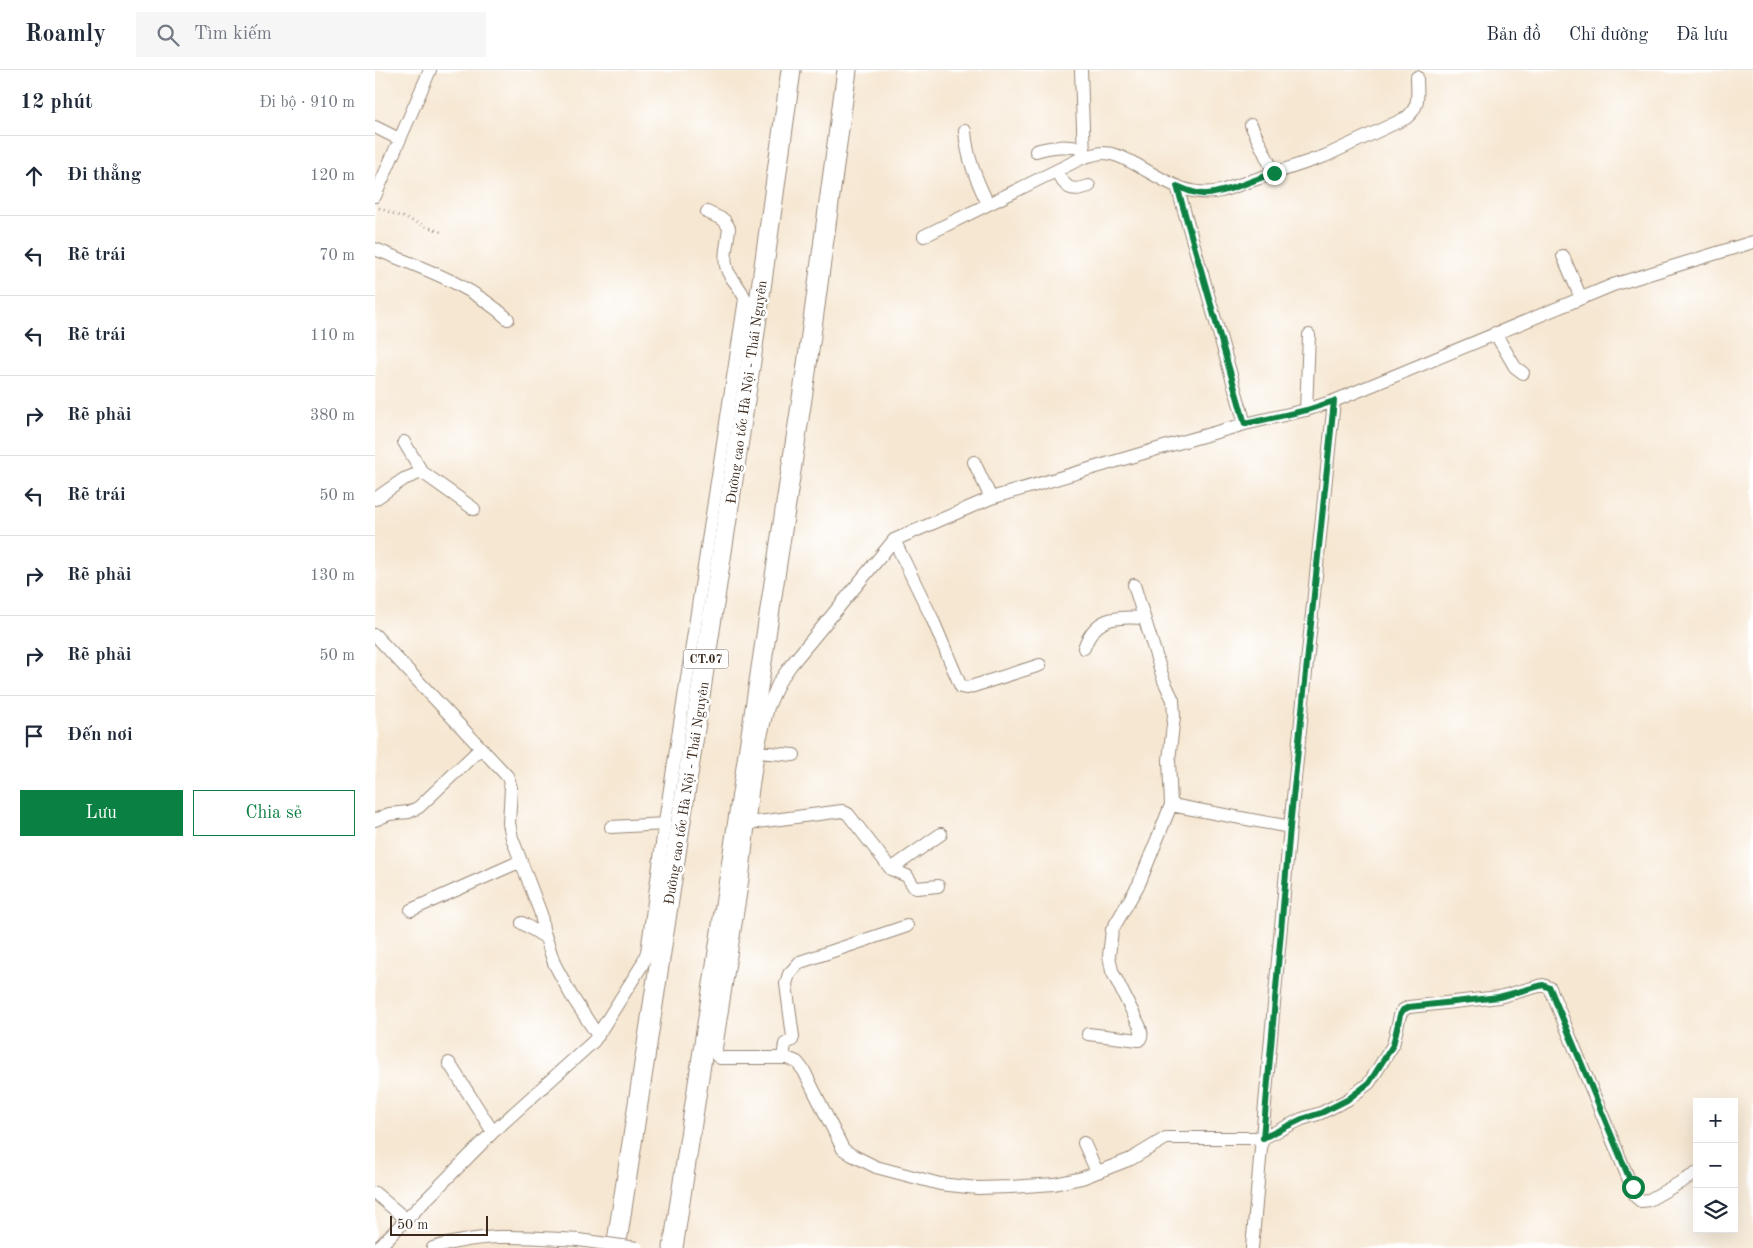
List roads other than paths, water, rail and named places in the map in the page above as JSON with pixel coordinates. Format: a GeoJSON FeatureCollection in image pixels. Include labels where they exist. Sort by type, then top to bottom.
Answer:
{"type":"FeatureCollection","features":[{"type":"Feature","properties":{"kind":"highway","name":"Đường cao tốc Hà Nội - Thái Nguyên"},"geometry":{"type":"LineString","coordinates":[[616,1248],[751,361],[791,70]]}},
{"type":"Feature","properties":{"kind":"highway"},"geometry":{"type":"LineString","coordinates":[[673,1248],[806,372],[847,70]]}},
{"type":"Feature","properties":{"kind":"street"},"geometry":{"type":"LineString","coordinates":[[375,196],[430,70]]}},
{"type":"Feature","properties":{"kind":"street"},"geometry":{"type":"LineString","coordinates":[[1081,70],[1084,153]]}},
{"type":"Feature","properties":{"kind":"street"},"geometry":{"type":"LineString","coordinates":[[1036,150],[1053,146],[1069,146],[1084,153],[1103,153],[1120,156],[1177,186],[1192,192],[1207,194],[1325,156],[1407,118],[1415,111],[1417,77]]}},
{"type":"Feature","properties":{"kind":"street"},"geometry":{"type":"LineString","coordinates":[[1251,125],[1274,173]]}},
{"type":"Feature","properties":{"kind":"street"},"geometry":{"type":"LineString","coordinates":[[376,128],[399,139]]}},
{"type":"Feature","properties":{"kind":"street"},"geometry":{"type":"LineString","coordinates":[[965,131],[966,149],[971,168],[988,204]]}},
{"type":"Feature","properties":{"kind":"street"},"geometry":{"type":"LineString","coordinates":[[924,236],[1056,170],[1084,153]]}},
{"type":"Feature","properties":{"kind":"street"},"geometry":{"type":"LineString","coordinates":[[1056,170],[1063,183],[1069,188],[1078,190],[1089,186]]}},
{"type":"Feature","properties":{"kind":"street"},"geometry":{"type":"LineString","coordinates":[[1177,186],[1245,424]]}},
{"type":"Feature","properties":{"kind":"street"},"geometry":{"type":"LineString","coordinates":[[378,1248],[493,1132],[594,1041],[642,965],[647,952],[745,299],[741,289],[727,269],[725,257],[729,228],[724,220],[707,212]]}},
{"type":"Feature","properties":{"kind":"street"},"geometry":{"type":"LineString","coordinates":[[1693,1174],[1649,1200],[1641,1201],[1636,1197],[1550,988],[1543,985],[1499,997],[1409,1007],[1403,1010],[1400,1015],[1393,1045],[1369,1083],[1347,1100],[1263,1138],[1166,1138],[1131,1159],[1083,1178],[1054,1184],[977,1188],[940,1184],[875,1167],[843,1149],[804,1071],[797,1062],[783,1058],[720,1058],[716,1053],[733,947],[758,752],[769,707],[779,682],[894,540],[991,498],[1245,424],[1307,410],[1334,401],[1613,285],[1753,242]]}},
{"type":"Feature","properties":{"kind":"street"},"geometry":{"type":"LineString","coordinates":[[375,249],[453,281],[485,301],[508,320]]}},
{"type":"Feature","properties":{"kind":"street"},"geometry":{"type":"LineString","coordinates":[[1563,256],[1581,298]]}},
{"type":"Feature","properties":{"kind":"street"},"geometry":{"type":"LineString","coordinates":[[1495,333],[1515,367],[1523,373]]}},
{"type":"Feature","properties":{"kind":"street"},"geometry":{"type":"LineString","coordinates":[[1307,410],[1309,335]]}},
{"type":"Feature","properties":{"kind":"street"},"geometry":{"type":"LineString","coordinates":[[1252,1248],[1290,827],[1334,401]]}},
{"type":"Feature","properties":{"kind":"street"},"geometry":{"type":"LineString","coordinates":[[404,442],[422,472],[475,509]]}},
{"type":"Feature","properties":{"kind":"street"},"geometry":{"type":"LineString","coordinates":[[974,462],[991,498]]}},
{"type":"Feature","properties":{"kind":"street"},"geometry":{"type":"LineString","coordinates":[[375,499],[404,479],[422,472]]}},
{"type":"Feature","properties":{"kind":"street"},"geometry":{"type":"LineString","coordinates":[[894,540],[932,618],[961,687],[967,688],[1040,666]]}},
{"type":"Feature","properties":{"kind":"street"},"geometry":{"type":"LineString","coordinates":[[1089,1034],[1139,1040],[1142,1034],[1112,971],[1109,956],[1112,930],[1139,884],[1171,805],[1169,760],[1174,716],[1173,700],[1164,681],[1134,585]]}},
{"type":"Feature","properties":{"kind":"street"},"geometry":{"type":"LineString","coordinates":[[1084,648],[1089,635],[1110,618],[1144,618]]}},
{"type":"Feature","properties":{"kind":"street"},"geometry":{"type":"LineString","coordinates":[[375,635],[508,777],[511,788],[509,823],[512,838],[541,914],[545,937],[553,963],[598,1036]]}},
{"type":"Feature","properties":{"kind":"street"},"geometry":{"type":"LineString","coordinates":[[375,820],[389,814],[409,812],[419,807],[481,748]]}},
{"type":"Feature","properties":{"kind":"street"},"geometry":{"type":"LineString","coordinates":[[758,752],[794,755]]}},
{"type":"Feature","properties":{"kind":"street"},"geometry":{"type":"LineString","coordinates":[[1171,805],[1290,827]]}},
{"type":"Feature","properties":{"kind":"street"},"geometry":{"type":"LineString","coordinates":[[750,823],[841,811],[848,814],[891,869],[907,876],[917,888],[937,886]]}},
{"type":"Feature","properties":{"kind":"street"},"geometry":{"type":"LineString","coordinates":[[611,827],[665,824]]}},
{"type":"Feature","properties":{"kind":"street"},"geometry":{"type":"LineString","coordinates":[[891,869],[941,834]]}},
{"type":"Feature","properties":{"kind":"street"},"geometry":{"type":"LineString","coordinates":[[411,910],[521,861]]}},
{"type":"Feature","properties":{"kind":"street"},"geometry":{"type":"LineString","coordinates":[[522,923],[545,937]]}},
{"type":"Feature","properties":{"kind":"street"},"geometry":{"type":"LineString","coordinates":[[783,1058],[785,1044],[792,1040],[793,1037],[786,984],[789,974],[800,962],[907,926]]}},
{"type":"Feature","properties":{"kind":"street"},"geometry":{"type":"LineString","coordinates":[[449,1063],[493,1132]]}},
{"type":"Feature","properties":{"kind":"street"},"geometry":{"type":"LineString","coordinates":[[1084,1142],[1097,1172]]}},
{"type":"Feature","properties":{"kind":"street"},"geometry":{"type":"LineString","coordinates":[[375,1193],[407,1220]]}},
{"type":"Feature","properties":{"kind":"street"},"geometry":{"type":"LineString","coordinates":[[433,1248],[457,1240],[517,1236],[578,1240],[637,1248]]}}]}
